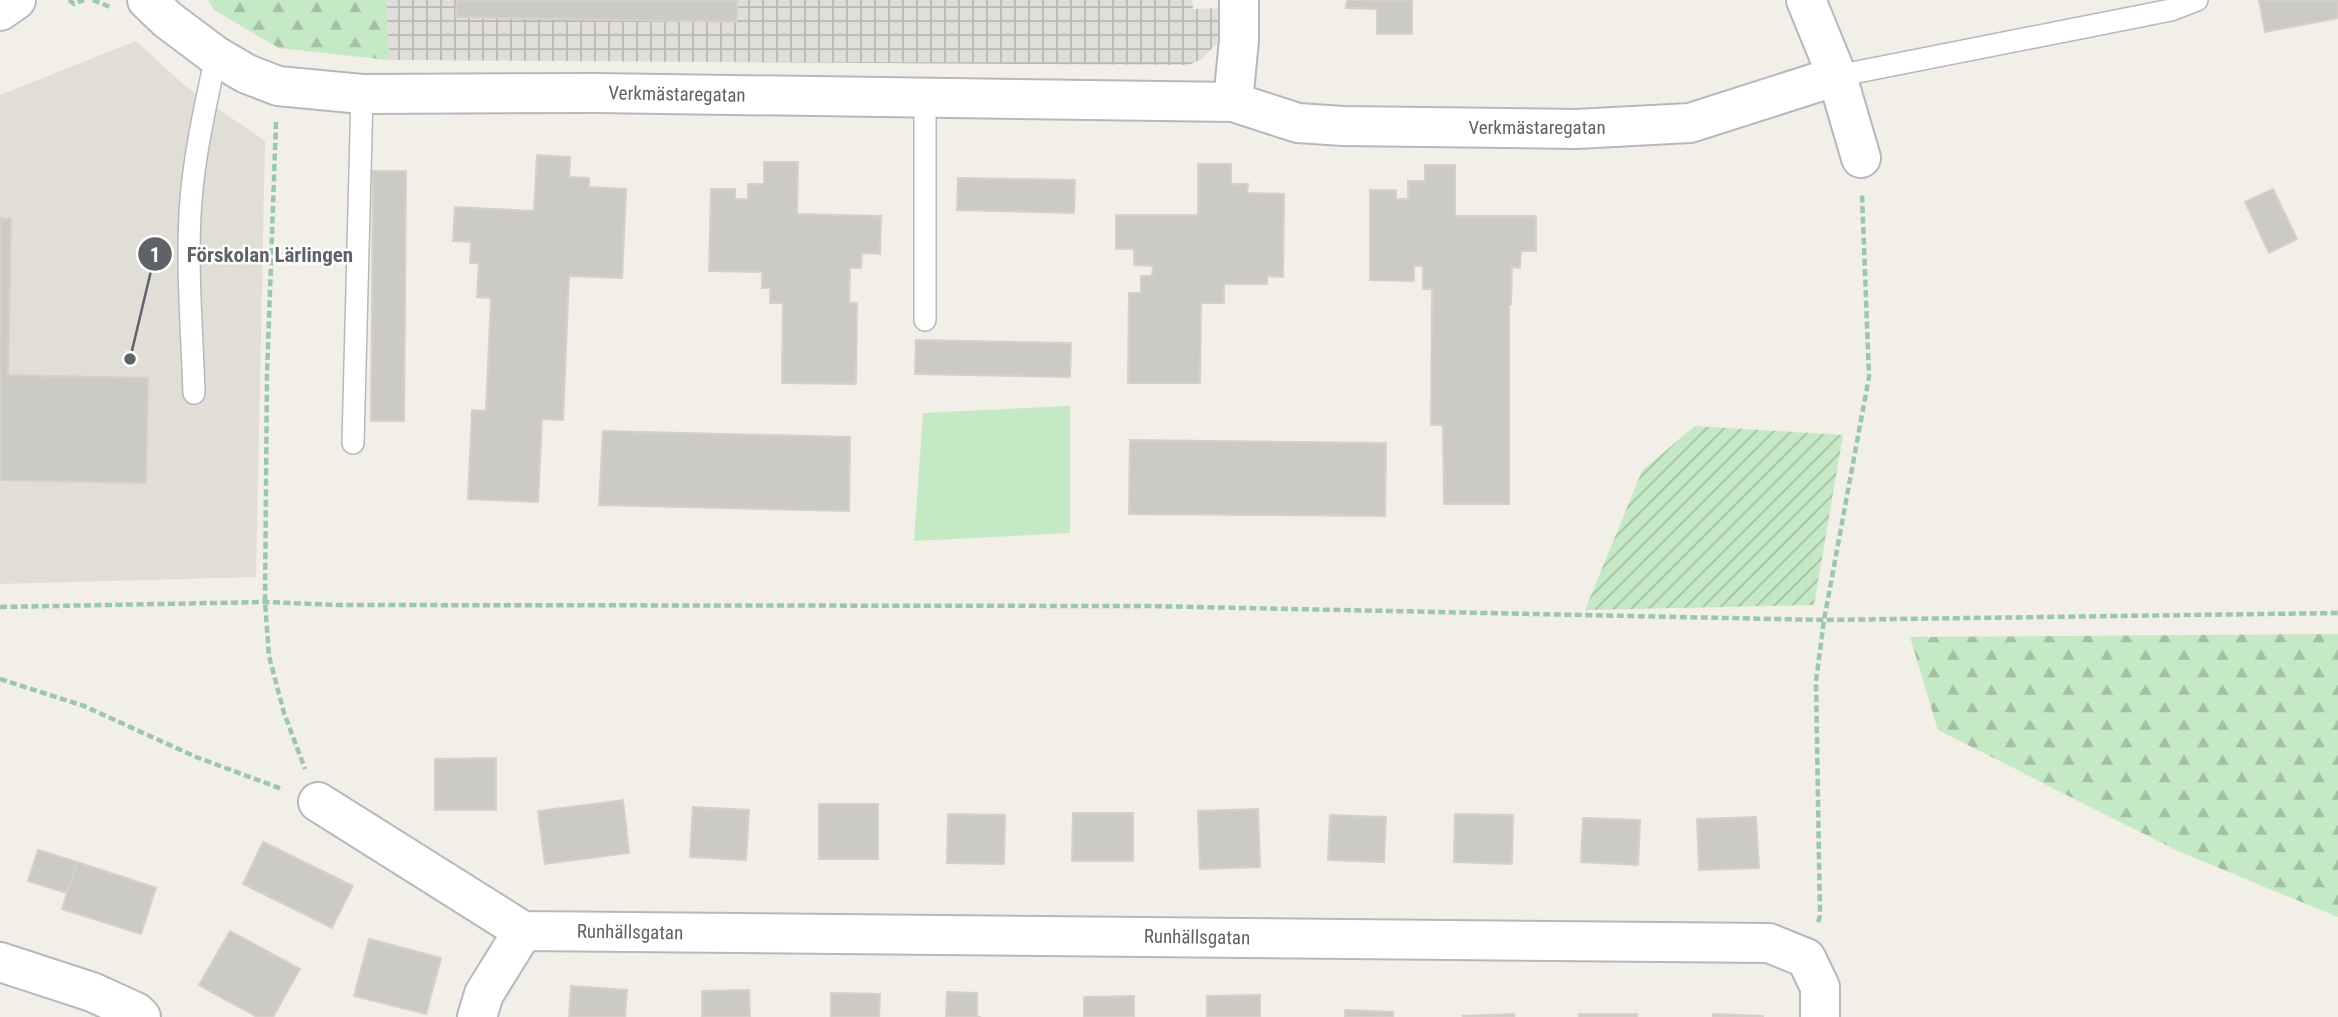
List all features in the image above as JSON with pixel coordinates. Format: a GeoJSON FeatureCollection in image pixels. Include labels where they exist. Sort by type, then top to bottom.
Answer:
{"type":"FeatureCollection","features":[{"type":"Feature","properties":{"kind":"street"},"geometry":{"type":"LineString","coordinates":[[0,12],[16,0]]}},
{"type":"Feature","properties":{"kind":"street","name":"Verkmästaregatan"},"geometry":{"type":"LineString","coordinates":[[147,0],[184,34],[247,74],[278,86],[362,94],[595,93],[1233,102],[1298,122],[1343,126],[1576,129],[1690,122],[1837,76]]}},
{"type":"Feature","properties":{"kind":"street"},"geometry":{"type":"LineString","coordinates":[[1233,102],[1239,40],[1239,0]]}},
{"type":"Feature","properties":{"kind":"street"},"geometry":{"type":"LineString","coordinates":[[1806,0],[1837,76],[1861,158]]}},
{"type":"Feature","properties":{"kind":"street"},"geometry":{"type":"LineString","coordinates":[[318,802],[523,930],[484,994],[477,1017]]}},
{"type":"Feature","properties":{"kind":"street","name":"Runhällsgatan"},"geometry":{"type":"LineString","coordinates":[[523,930],[1769,943],[1806,958]]}},
{"type":"Feature","properties":{"kind":"street"},"geometry":{"type":"LineString","coordinates":[[1806,958],[1820,987],[1820,1017]]}},
{"type":"Feature","properties":{"kind":"street"},"geometry":{"type":"LineString","coordinates":[[0,962],[92,992],[141,1017]]}},
{"type":"Feature","properties":{"kind":"lane","name":"Verkmästaregatan"},"geometry":{"type":"LineString","coordinates":[[1837,76],[2171,10],[2197,0]]}},
{"type":"Feature","properties":{"kind":"lane"},"geometry":{"type":"LineString","coordinates":[[194,393],[189,260],[191,200],[197,149],[216,56]]}},
{"type":"Feature","properties":{"kind":"lane"},"geometry":{"type":"LineString","coordinates":[[353,443],[362,94]]}},
{"type":"Feature","properties":{"kind":"lane"},"geometry":{"type":"LineString","coordinates":[[925,97],[925,320]]}},
{"type":"Feature","properties":{"kind":"path"},"geometry":{"type":"LineString","coordinates":[[69,0],[74,4],[84,0]]}},
{"type":"Feature","properties":{"kind":"path"},"geometry":{"type":"LineString","coordinates":[[278,86],[267,375],[265,602],[269,656],[284,713],[318,802]]}},
{"type":"Feature","properties":{"kind":"path"},"geometry":{"type":"LineString","coordinates":[[1806,958],[1820,916],[1816,681],[1824,620],[1868,377],[1861,158]]}},
{"type":"Feature","properties":{"kind":"path"},"geometry":{"type":"LineString","coordinates":[[0,607],[265,602],[339,605],[1147,606],[1824,620],[2338,613]]}},
{"type":"Feature","properties":{"kind":"path"},"geometry":{"type":"LineString","coordinates":[[0,679],[84,706],[195,757],[318,802]]}},
{"type":"Feature","properties":{"kind":"shaded area"},"geometry":{"type":"Polygon","coordinates":[[[386,0],[1192,0],[1193,9],[1221,8],[1217,43],[1202,59],[1188,65],[389,60],[386,0]]]}},
{"type":"Feature","properties":{"kind":"shaded area"},"geometry":{"type":"Polygon","coordinates":[[[136,41],[185,86],[265,141],[256,577],[0,584],[0,95],[136,41]]]}},
{"type":"Feature","properties":{"kind":"green space"},"geometry":{"type":"Polygon","coordinates":[[[208,0],[386,0],[389,60],[279,48],[214,10],[208,0]]]}},
{"type":"Feature","properties":{"kind":"green space"},"geometry":{"type":"Polygon","coordinates":[[[1070,406],[1070,533],[914,541],[923,413],[1070,406]]]}},
{"type":"Feature","properties":{"kind":"green space"},"geometry":{"type":"Polygon","coordinates":[[[1695,426],[1843,435],[1814,605],[1585,610],[1642,471],[1695,426]]]}},
{"type":"Feature","properties":{"kind":"green space"},"geometry":{"type":"Polygon","coordinates":[[[2338,634],[2338,917],[2178,851],[1938,730],[1910,637],[2338,634]]]}},
{"type":"Feature","properties":{"kind":"building"},"geometry":{"type":"Polygon","coordinates":[[[457,0],[737,0],[737,22],[456,17],[457,0]]]}},
{"type":"Feature","properties":{"kind":"building"},"geometry":{"type":"Polygon","coordinates":[[[1347,0],[1412,0],[1412,34],[1377,34],[1377,9],[1346,8],[1347,0]]]}},
{"type":"Feature","properties":{"kind":"building"},"geometry":{"type":"Polygon","coordinates":[[[2259,0],[2338,0],[2338,18],[2265,32],[2259,0]]]}},
{"type":"Feature","properties":{"kind":"building"},"geometry":{"type":"Polygon","coordinates":[[[537,155],[570,157],[569,177],[589,178],[589,187],[626,189],[622,278],[569,276],[563,420],[542,419],[538,502],[468,499],[472,410],[486,411],[491,298],[477,297],[479,263],[470,263],[471,242],[453,241],[455,207],[534,211],[537,155]]]}},
{"type":"Feature","properties":{"kind":"building"},"geometry":{"type":"Polygon","coordinates":[[[764,162],[798,162],[797,214],[881,216],[880,254],[862,253],[861,268],[850,268],[849,303],[857,303],[856,384],[782,383],[783,303],[770,303],[770,288],[762,288],[762,272],[709,271],[711,189],[735,189],[735,199],[748,199],[748,184],[764,184],[764,162]]]}},
{"type":"Feature","properties":{"kind":"building"},"geometry":{"type":"Polygon","coordinates":[[[1198,164],[1231,164],[1231,184],[1248,184],[1247,193],[1284,194],[1283,277],[1267,276],[1267,284],[1224,284],[1224,303],[1201,303],[1200,383],[1128,383],[1129,293],[1141,293],[1141,276],[1152,276],[1153,266],[1134,265],[1134,249],[1116,249],[1116,215],[1198,215],[1198,164]]]}},
{"type":"Feature","properties":{"kind":"building"},"geometry":{"type":"Polygon","coordinates":[[[1425,165],[1455,165],[1455,216],[1536,216],[1536,251],[1521,251],[1520,268],[1512,267],[1509,304],[1509,504],[1444,504],[1443,425],[1431,425],[1432,289],[1423,289],[1423,266],[1414,266],[1414,281],[1370,280],[1370,190],[1396,190],[1396,199],[1408,199],[1408,181],[1425,181],[1425,165]]]}},
{"type":"Feature","properties":{"kind":"building"},"geometry":{"type":"Polygon","coordinates":[[[373,171],[406,171],[404,421],[371,421],[373,171]]]}},
{"type":"Feature","properties":{"kind":"building"},"geometry":{"type":"Polygon","coordinates":[[[958,178],[1075,180],[1074,213],[957,210],[958,178]]]}},
{"type":"Feature","properties":{"kind":"building"},"geometry":{"type":"Polygon","coordinates":[[[2273,189],[2297,239],[2269,253],[2245,202],[2273,189]]]}},
{"type":"Feature","properties":{"kind":"building"},"geometry":{"type":"Polygon","coordinates":[[[0,218],[11,219],[8,375],[148,378],[146,483],[0,480],[0,218]]]}},
{"type":"Feature","properties":{"kind":"building"},"geometry":{"type":"Polygon","coordinates":[[[916,340],[1071,343],[1070,377],[915,374],[916,340]]]}},
{"type":"Feature","properties":{"kind":"building"},"geometry":{"type":"Polygon","coordinates":[[[603,431],[850,437],[849,511],[599,505],[603,431]]]}},
{"type":"Feature","properties":{"kind":"building"},"geometry":{"type":"Polygon","coordinates":[[[1130,440],[1386,443],[1385,516],[1129,514],[1130,440]]]}},
{"type":"Feature","properties":{"kind":"building"},"geometry":{"type":"Polygon","coordinates":[[[496,758],[496,810],[435,810],[435,759],[496,758]]]}},
{"type":"Feature","properties":{"kind":"building"},"geometry":{"type":"Polygon","coordinates":[[[623,800],[629,853],[545,864],[538,811],[623,800]]]}},
{"type":"Feature","properties":{"kind":"building"},"geometry":{"type":"Polygon","coordinates":[[[819,804],[878,804],[878,859],[819,859],[819,804]]]}},
{"type":"Feature","properties":{"kind":"building"},"geometry":{"type":"Polygon","coordinates":[[[693,807],[749,810],[746,860],[690,857],[693,807]]]}},
{"type":"Feature","properties":{"kind":"building"},"geometry":{"type":"Polygon","coordinates":[[[1258,809],[1260,867],[1200,869],[1198,811],[1258,809]]]}},
{"type":"Feature","properties":{"kind":"building"},"geometry":{"type":"Polygon","coordinates":[[[1073,813],[1133,813],[1133,861],[1072,861],[1073,813]]]}},
{"type":"Feature","properties":{"kind":"building"},"geometry":{"type":"Polygon","coordinates":[[[948,814],[1005,815],[1004,864],[947,863],[948,814]]]}},
{"type":"Feature","properties":{"kind":"building"},"geometry":{"type":"Polygon","coordinates":[[[1455,814],[1513,815],[1512,864],[1454,862],[1455,814]]]}},
{"type":"Feature","properties":{"kind":"building"},"geometry":{"type":"Polygon","coordinates":[[[1330,815],[1386,817],[1384,862],[1328,860],[1330,815]]]}},
{"type":"Feature","properties":{"kind":"building"},"geometry":{"type":"Polygon","coordinates":[[[1756,817],[1759,868],[1699,870],[1697,819],[1756,817]]]}},
{"type":"Feature","properties":{"kind":"building"},"geometry":{"type":"Polygon","coordinates":[[[1583,818],[1640,820],[1638,865],[1581,862],[1583,818]]]}},
{"type":"Feature","properties":{"kind":"building"},"geometry":{"type":"Polygon","coordinates":[[[263,842],[353,886],[332,928],[243,884],[263,842]]]}},
{"type":"Feature","properties":{"kind":"building"},"geometry":{"type":"Polygon","coordinates":[[[38,850],[77,862],[67,893],[28,881],[38,850]]]}},
{"type":"Feature","properties":{"kind":"building"},"geometry":{"type":"Polygon","coordinates":[[[77,862],[156,888],[141,934],[62,909],[77,862]]]}},
{"type":"Feature","properties":{"kind":"building"},"geometry":{"type":"Polygon","coordinates":[[[230,931],[300,969],[273,1017],[257,1017],[199,985],[230,931]]]}},
{"type":"Feature","properties":{"kind":"building"},"geometry":{"type":"Polygon","coordinates":[[[369,939],[441,958],[426,1014],[354,996],[369,939]]]}},
{"type":"Feature","properties":{"kind":"building"},"geometry":{"type":"Polygon","coordinates":[[[571,986],[627,990],[625,1017],[569,1017],[571,986]]]}},
{"type":"Feature","properties":{"kind":"building"},"geometry":{"type":"Polygon","coordinates":[[[749,990],[750,1017],[702,1017],[702,991],[749,990]]]}},
{"type":"Feature","properties":{"kind":"building"},"geometry":{"type":"Polygon","coordinates":[[[947,992],[977,993],[977,1017],[946,1017],[947,992]]]}},
{"type":"Feature","properties":{"kind":"building"},"geometry":{"type":"Polygon","coordinates":[[[831,993],[880,994],[879,1017],[831,1017],[831,993]]]}},
{"type":"Feature","properties":{"kind":"building"},"geometry":{"type":"Polygon","coordinates":[[[1260,995],[1260,1017],[1207,1017],[1207,996],[1260,995]]]}},
{"type":"Feature","properties":{"kind":"building"},"geometry":{"type":"Polygon","coordinates":[[[1134,996],[1134,1017],[1084,1017],[1084,997],[1134,996]]]}},
{"type":"Feature","properties":{"kind":"building"},"geometry":{"type":"Polygon","coordinates":[[[1345,1010],[1393,1012],[1393,1017],[1345,1017],[1345,1010]]]}},
{"type":"Feature","properties":{"kind":"building"},"geometry":{"type":"Polygon","coordinates":[[[1514,1014],[1514,1017],[1463,1017],[1463,1016],[1514,1014]]]}},
{"type":"Feature","properties":{"kind":"building"},"geometry":{"type":"Polygon","coordinates":[[[1579,1014],[1637,1014],[1637,1017],[1579,1017],[1579,1014]]]}},
{"type":"Feature","properties":{"kind":"building"},"geometry":{"type":"Polygon","coordinates":[[[1713,1014],[1763,1016],[1763,1017],[1713,1017],[1713,1014]]]}},
{"type":"Feature","properties":{"kind":"place","name":"Förskolan Lärlingen"},"geometry":{"type":"Point","coordinates":[130,359]}}]}
